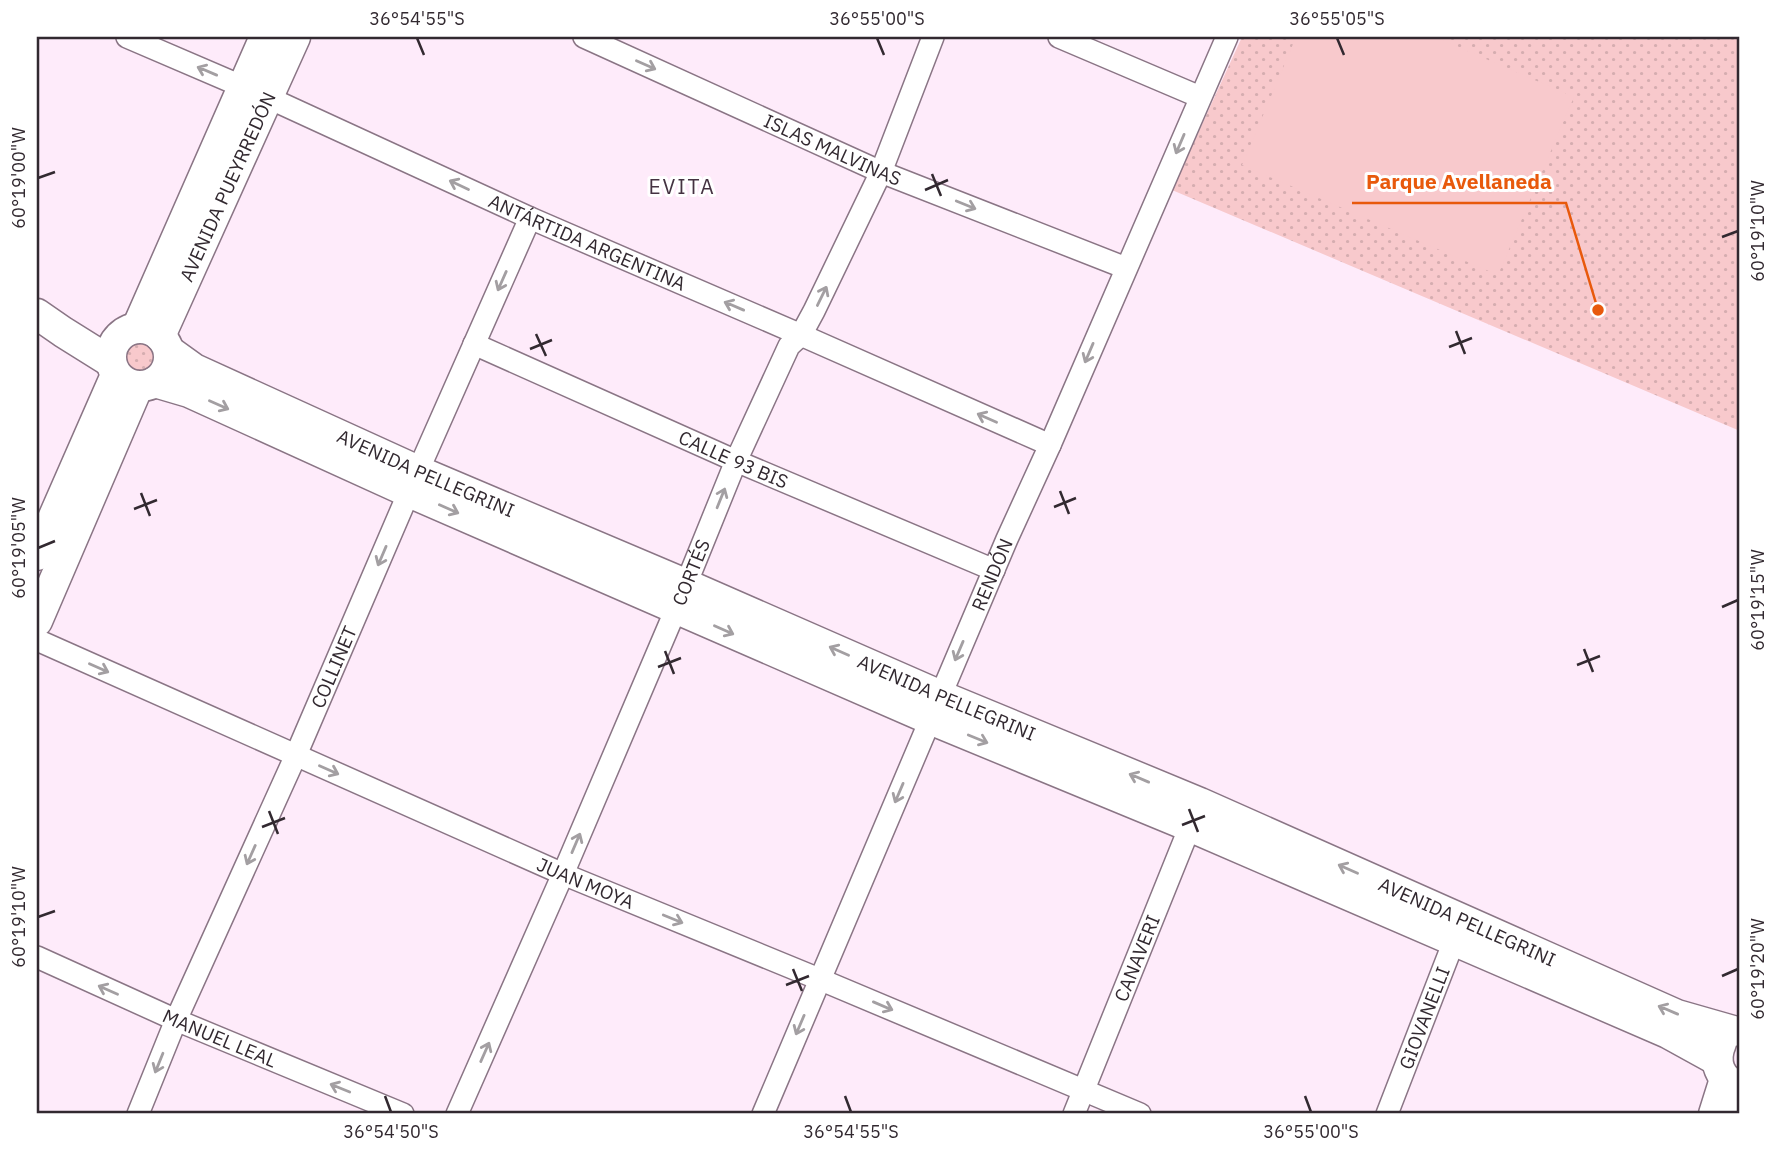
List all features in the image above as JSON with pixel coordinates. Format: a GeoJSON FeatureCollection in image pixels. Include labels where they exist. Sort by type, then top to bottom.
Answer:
{"type":"FeatureCollection","features":[{"type":"Feature","properties":{"kind":"main road","name":"AVENIDA PUEYRREDÓN"},"geometry":{"type":"LineString","coordinates":[[256,92],[265,37]]}},
{"type":"Feature","properties":{"kind":"main road","name":"AVENIDA PUEYRREDÓN"},"geometry":{"type":"LineString","coordinates":[[147,337],[256,92],[295,37]]}},
{"type":"Feature","properties":{"kind":"main road","name":"AVENIDA PELLEGRINI"},"geometry":{"type":"LineString","coordinates":[[38,314],[68,318],[108,330],[147,337],[194,369],[414,481]]}},
{"type":"Feature","properties":{"kind":"main road","name":"AVENIDA PELLEGRINI"},"geometry":{"type":"LineString","coordinates":[[38,314],[130,376],[189,392],[414,481],[935,708],[1195,815],[1458,931],[1668,1033],[1727,1075]]}},
{"type":"Feature","properties":{"kind":"main road"},"geometry":{"type":"LineString","coordinates":[[147,337],[169,363],[165,372],[130,376],[112,346],[117,338],[147,337]]}},
{"type":"Feature","properties":{"kind":"main road"},"geometry":{"type":"LineString","coordinates":[[37,555],[130,376]]}},
{"type":"Feature","properties":{"kind":"main road"},"geometry":{"type":"LineString","coordinates":[[37,621],[130,376]]}},
{"type":"Feature","properties":{"kind":"main road","name":"AVENIDA PELLEGRINI"},"geometry":{"type":"LineString","coordinates":[[1458,931],[1677,1015],[1736,1030]]}},
{"type":"Feature","properties":{"kind":"main road"},"geometry":{"type":"LineString","coordinates":[[1714,1114],[1727,1075],[1720,1043],[1736,1030]]}},
{"type":"Feature","properties":{"kind":"main road"},"geometry":{"type":"LineString","coordinates":[[1736,1114],[1740,1108]]}},
{"type":"Feature","properties":{"kind":"street","name":"ANTÁRTIDA ARGENTINA"},"geometry":{"type":"LineString","coordinates":[[127,37],[256,92],[530,218],[1049,445]]}},
{"type":"Feature","properties":{"kind":"street","name":"ISLAS MALVINAS"},"geometry":{"type":"LineString","coordinates":[[584,37],[881,172],[1126,268]]}},
{"type":"Feature","properties":{"kind":"street","name":"CORTÉS"},"geometry":{"type":"LineString","coordinates":[[457,1114],[563,874],[736,461],[789,346],[801,335],[814,311],[881,172],[933,37]]}},
{"type":"Feature","properties":{"kind":"street"},"geometry":{"type":"LineString","coordinates":[[1059,37],[1200,97]]}},
{"type":"Feature","properties":{"kind":"street","name":"RENDÓN"},"geometry":{"type":"LineString","coordinates":[[763,1114],[994,570],[1227,37]]}},
{"type":"Feature","properties":{"kind":"street","name":"COLLINET"},"geometry":{"type":"LineString","coordinates":[[138,1114],[176,1020],[296,755],[530,218]]}},
{"type":"Feature","properties":{"kind":"street","name":"CALLE 93 BIS"},"geometry":{"type":"LineString","coordinates":[[474,344],[736,461],[994,570]]}},
{"type":"Feature","properties":{"kind":"street","name":"JUAN MOYA"},"geometry":{"type":"LineString","coordinates":[[37,640],[563,874],[1140,1114]]}},
{"type":"Feature","properties":{"kind":"street","name":"CANAVERI"},"geometry":{"type":"LineString","coordinates":[[1074,1114],[1195,815]]}},
{"type":"Feature","properties":{"kind":"street","name":"GIOVANELLI"},"geometry":{"type":"LineString","coordinates":[[1387,1114],[1458,931]]}},
{"type":"Feature","properties":{"kind":"street","name":"MANUEL LEAL"},"geometry":{"type":"LineString","coordinates":[[37,957],[176,1020],[403,1114]]}},
{"type":"Feature","properties":{"kind":"shaded area"},"geometry":{"type":"Polygon","coordinates":[[[1242,37],[1740,37],[1740,431],[1172,190],[1242,37]]]}},
{"type":"Feature","properties":{"kind":"shaded area"},"geometry":{"type":"Polygon","coordinates":[[[1296,37],[1435,37],[1574,97],[1498,275],[1242,165],[1296,37]]]}},
{"type":"Feature","properties":{"kind":"shaded area"},"geometry":{"type":"Polygon","coordinates":[[[142,340],[154,350],[155,363],[149,372],[132,374],[126,371],[122,354],[129,344],[142,340]]]}},
{"type":"Feature","properties":{"kind":"place","name":"Parque Avellaneda"},"geometry":{"type":"Point","coordinates":[1598,310]}},
{"type":"Feature","properties":{"kind":"district","name":"EVITA"},"geometry":{"type":"Point","coordinates":[682,187]}}]}
